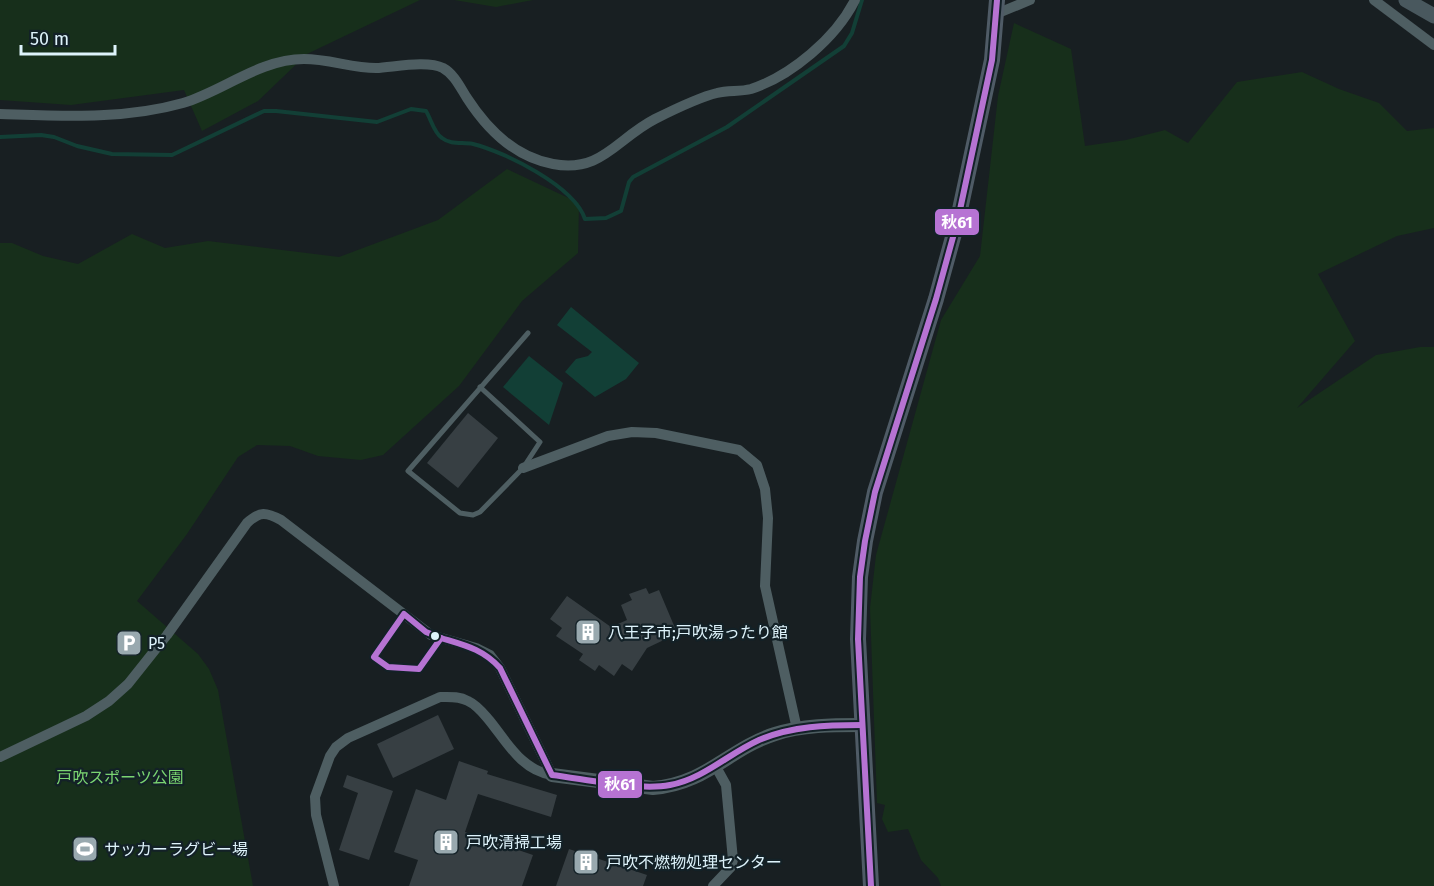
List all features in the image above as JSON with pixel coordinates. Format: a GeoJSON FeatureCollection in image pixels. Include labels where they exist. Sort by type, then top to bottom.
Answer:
{"type":"FeatureCollection","features":[{"type":"Feature","properties":{"kind":"main road"},"geometry":{"type":"LineString","coordinates":[[1406,0],[1434,16]]}},
{"type":"Feature","properties":{"kind":"main road"},"geometry":{"type":"LineString","coordinates":[[871,886],[858,619],[860,578],[875,492],[956,229],[985,100],[992,60],[997,7]]}},
{"type":"Feature","properties":{"kind":"street"},"geometry":{"type":"LineString","coordinates":[[0,114],[100,116],[135,113],[184,103],[255,71],[282,62],[301,59],[323,59],[356,67],[374,68],[432,64],[453,76],[478,114],[494,133],[514,148],[554,164],[582,164],[597,160],[653,120],[717,93],[750,89],[788,70],[820,46],[842,23],[855,0]]}},
{"type":"Feature","properties":{"kind":"street"},"geometry":{"type":"LineString","coordinates":[[997,7],[1030,0]]}},
{"type":"Feature","properties":{"kind":"street"},"geometry":{"type":"LineString","coordinates":[[1374,0],[1434,45]]}},
{"type":"Feature","properties":{"kind":"street"},"geometry":{"type":"LineString","coordinates":[[524,468],[608,436],[632,432],[656,433],[739,450],[757,465],[765,489],[768,518],[765,586],[797,729]]}},
{"type":"Feature","properties":{"kind":"street"},"geometry":{"type":"LineString","coordinates":[[0,757],[86,716],[109,701],[128,684],[167,635],[247,523],[255,515],[268,513],[281,520],[431,635],[476,648],[490,655],[500,668],[552,775]]}},
{"type":"Feature","properties":{"kind":"street"},"geometry":{"type":"LineString","coordinates":[[334,886],[316,815],[315,797],[330,756],[336,747],[348,738],[440,697],[468,700],[479,708],[521,761],[532,770],[552,775],[653,788],[670,786],[695,778],[774,734],[797,729],[862,725]]}},
{"type":"Feature","properties":{"kind":"street"},"geometry":{"type":"LineString","coordinates":[[713,886],[731,867],[733,860],[726,785],[716,767]]}},
{"type":"Feature","properties":{"kind":"lane"},"geometry":{"type":"LineString","coordinates":[[480,387],[540,442],[524,468],[480,512],[473,515],[460,513],[408,471],[480,387],[528,333]]}},
{"type":"Feature","properties":{"kind":"lane"},"geometry":{"type":"LineString","coordinates":[[404,614],[374,657],[388,667],[419,669],[441,638]]}},
{"type":"Feature","properties":{"kind":"green space"},"geometry":{"type":"Polygon","coordinates":[[[0,0],[420,0],[307,54],[258,101],[202,131],[184,90],[71,105],[0,100],[0,0]]]}},
{"type":"Feature","properties":{"kind":"green space"},"geometry":{"type":"Polygon","coordinates":[[[454,0],[533,0],[496,7],[454,0]]]}},
{"type":"Feature","properties":{"kind":"green space"},"geometry":{"type":"Polygon","coordinates":[[[1014,23],[1071,49],[1085,146],[1126,140],[1165,130],[1188,143],[1237,82],[1302,72],[1339,89],[1379,103],[1407,131],[1434,128],[1434,228],[1397,236],[1318,274],[1355,341],[1297,408],[1376,355],[1420,347],[1434,347],[1434,886],[941,886],[938,878],[921,860],[908,829],[888,832],[882,819],[885,805],[877,803],[870,608],[876,555],[941,320],[980,256],[998,96],[1014,23]]]}},
{"type":"Feature","properties":{"kind":"green space","name":"戸吹スポーツ公園"},"geometry":{"type":"Polygon","coordinates":[[[507,169],[579,203],[578,253],[522,301],[459,386],[383,455],[361,460],[318,456],[290,446],[257,445],[238,457],[187,534],[137,601],[198,654],[209,669],[218,690],[253,886],[0,886],[0,243],[12,243],[43,256],[78,264],[132,234],[165,248],[208,241],[339,257],[438,220],[507,169]]]}},
{"type":"Feature","properties":{"kind":"shaded area"},"geometry":{"type":"Polygon","coordinates":[[[571,307],[639,363],[626,379],[595,397],[565,372],[576,359],[588,356],[592,352],[557,325],[571,307]]]}},
{"type":"Feature","properties":{"kind":"shaded area"},"geometry":{"type":"Polygon","coordinates":[[[529,356],[563,383],[549,425],[503,387],[529,356]]]}},
{"type":"Feature","properties":{"kind":"building"},"geometry":{"type":"Polygon","coordinates":[[[468,413],[498,438],[458,488],[427,463],[468,413]]]}},
{"type":"Feature","properties":{"kind":"building","name":"八王子市;戸吹湯ったり館"},"geometry":{"type":"Polygon","coordinates":[[[646,588],[649,594],[659,590],[675,628],[665,632],[668,638],[647,648],[632,671],[622,664],[614,676],[599,665],[595,671],[579,660],[583,654],[556,636],[562,628],[550,619],[567,596],[611,627],[627,620],[621,605],[632,600],[629,594],[646,588]]]}},
{"type":"Feature","properties":{"kind":"building"},"geometry":{"type":"Polygon","coordinates":[[[438,715],[454,749],[393,778],[377,744],[438,715]]]}},
{"type":"Feature","properties":{"kind":"building","name":"戸吹清掃工場"},"geometry":{"type":"Polygon","coordinates":[[[459,761],[488,771],[487,774],[557,795],[551,817],[478,794],[465,832],[533,855],[522,886],[409,886],[418,860],[394,852],[416,789],[446,800],[459,761]]]}},
{"type":"Feature","properties":{"kind":"building"},"geometry":{"type":"Polygon","coordinates":[[[347,775],[393,791],[369,860],[339,850],[358,793],[343,787],[347,775]]]}},
{"type":"Feature","properties":{"kind":"building","name":"戸吹不燃物処理センター"},"geometry":{"type":"Polygon","coordinates":[[[569,849],[647,875],[643,886],[556,886],[569,849]]]}},
{"type":"Feature","properties":{"kind":"waterway"},"geometry":{"type":"LineString","coordinates":[[0,137],[41,135],[112,154],[172,155],[264,111],[377,122],[411,109],[426,111],[437,133],[445,140],[473,144],[502,154],[553,183],[567,194],[585,219],[606,218],[621,211],[629,182],[633,177],[727,127],[844,46],[852,33],[862,0]]}},
{"type":"Feature","properties":{"kind":"transit line","name":"秋61"},"geometry":{"type":"LineString","coordinates":[[871,886],[858,639],[860,577],[865,541],[875,492],[936,299],[958,219],[992,60],[997,0]]}},
{"type":"Feature","properties":{"kind":"transit line","name":"秋61"},"geometry":{"type":"LineString","coordinates":[[404,614],[426,632],[441,638],[419,669],[388,667],[374,657],[404,614]]}},
{"type":"Feature","properties":{"kind":"transit line","name":"秋61"},"geometry":{"type":"LineString","coordinates":[[441,638],[480,652],[500,668],[552,775],[628,786],[670,785],[704,772],[771,735],[810,727],[862,725]]}},
{"type":"Feature","properties":{"kind":"place","name":"八王子市;戸吹湯ったり館"},"geometry":{"type":"Point","coordinates":[588,632]}},
{"type":"Feature","properties":{"kind":"place","name":"P5"},"geometry":{"type":"Point","coordinates":[129,643]}},
{"type":"Feature","properties":{"kind":"place","name":"戸吹清掃工場"},"geometry":{"type":"Point","coordinates":[446,842]}},
{"type":"Feature","properties":{"kind":"place","name":"サッカーラグビー場"},"geometry":{"type":"Point","coordinates":[85,849]}},
{"type":"Feature","properties":{"kind":"place","name":"戸吹不燃物処理センター"},"geometry":{"type":"Point","coordinates":[586,862]}}]}
